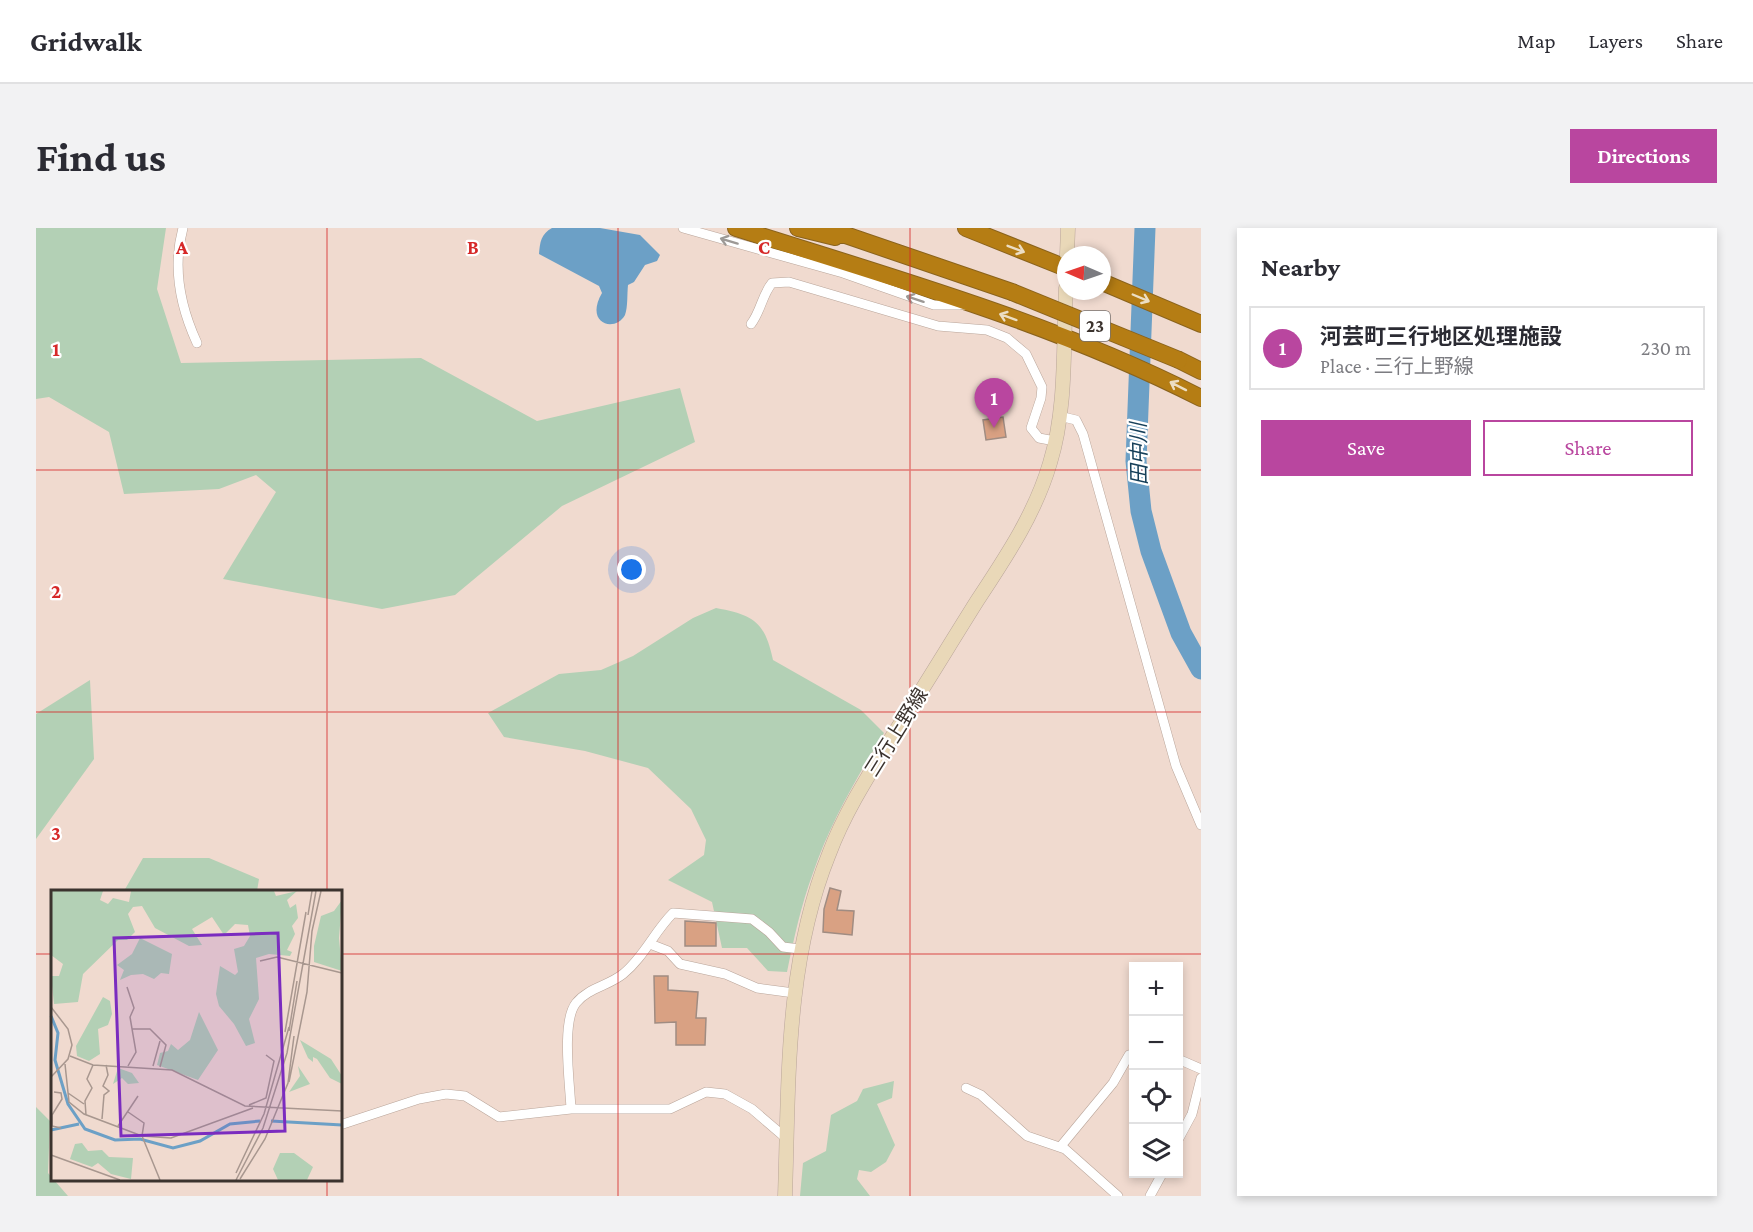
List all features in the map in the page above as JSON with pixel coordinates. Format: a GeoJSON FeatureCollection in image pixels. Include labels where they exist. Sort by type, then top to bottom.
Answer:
{"type":"FeatureCollection","features":[{"type":"Feature","properties":{"kind":"highway"},"geometry":{"type":"LineString","coordinates":[[736,228],[973,305],[1063,337],[1155,375],[1201,398]]}},
{"type":"Feature","properties":{"kind":"highway","name":"23"},"geometry":{"type":"LineString","coordinates":[[798,228],[883,248]]}},
{"type":"Feature","properties":{"kind":"highway","name":"23"},"geometry":{"type":"LineString","coordinates":[[825,228],[1012,292],[1201,371]]}},
{"type":"Feature","properties":{"kind":"highway"},"geometry":{"type":"LineString","coordinates":[[966,228],[1057,264]]}},
{"type":"Feature","properties":{"kind":"highway"},"geometry":{"type":"LineString","coordinates":[[1111,285],[1201,324]]}},
{"type":"Feature","properties":{"kind":"main road"},"geometry":{"type":"LineString","coordinates":[[1067,246],[1068,228]]}},
{"type":"Feature","properties":{"kind":"main road","name":"三行上野線"},"geometry":{"type":"LineString","coordinates":[[785,1196],[794,993],[800,949],[829,853],[858,792],[1028,519],[1050,463],[1055,441],[1059,416],[1065,300]]}},
{"type":"Feature","properties":{"kind":"street"},"geometry":{"type":"LineString","coordinates":[[183,228],[178,273],[180,300],[197,343]]}},
{"type":"Feature","properties":{"kind":"street"},"geometry":{"type":"LineString","coordinates":[[683,228],[843,273],[934,304],[973,305]]}},
{"type":"Feature","properties":{"kind":"street"},"geometry":{"type":"LineString","coordinates":[[751,324],[760,313],[766,291],[772,283],[789,282],[938,326],[987,330],[1007,338],[1026,354],[1041,387],[1041,398],[1031,428],[1039,438],[1055,441]]}},
{"type":"Feature","properties":{"kind":"street"},"geometry":{"type":"LineString","coordinates":[[1059,416],[1076,420],[1083,434],[1176,766],[1201,825]]}},
{"type":"Feature","properties":{"kind":"street"},"geometry":{"type":"LineString","coordinates":[[1190,798],[1201,794]]}},
{"type":"Feature","properties":{"kind":"street"},"geometry":{"type":"LineString","coordinates":[[571,1109],[568,1024],[575,1004],[594,988],[622,975],[650,944],[658,928],[673,914],[752,919],[783,947],[800,949]]}},
{"type":"Feature","properties":{"kind":"street"},"geometry":{"type":"LineString","coordinates":[[650,944],[668,951],[680,964],[725,974],[757,988],[794,993]]}},
{"type":"Feature","properties":{"kind":"street"},"geometry":{"type":"LineString","coordinates":[[1061,1146],[1113,1083],[1129,1055]]}},
{"type":"Feature","properties":{"kind":"street"},"geometry":{"type":"LineString","coordinates":[[1183,1061],[1201,1069]]}},
{"type":"Feature","properties":{"kind":"street"},"geometry":{"type":"LineString","coordinates":[[1183,1132],[1192,1114],[1201,1078]]}},
{"type":"Feature","properties":{"kind":"street"},"geometry":{"type":"LineString","coordinates":[[966,1088],[981,1095],[1028,1136],[1061,1146],[1118,1196]]}},
{"type":"Feature","properties":{"kind":"street"},"geometry":{"type":"LineString","coordinates":[[342,1124],[419,1099],[446,1094],[465,1096],[499,1117],[571,1109],[670,1109],[706,1092],[725,1094],[752,1109],[787,1139]]}},
{"type":"Feature","properties":{"kind":"street"},"geometry":{"type":"LineString","coordinates":[[1150,1196],[1159,1178]]}},
{"type":"Feature","properties":{"kind":"green space"},"geometry":{"type":"Polygon","coordinates":[[[36,228],[166,228],[157,289],[181,363],[421,358],[537,421],[680,388],[695,442],[562,506],[455,595],[382,609],[223,579],[276,492],[256,475],[219,489],[124,494],[109,432],[49,397],[36,399],[36,228]]]}},
{"type":"Feature","properties":{"kind":"green space"},"geometry":{"type":"Polygon","coordinates":[[[716,608],[740,614],[756,622],[766,637],[773,660],[861,710],[884,733],[827,836],[801,909],[787,972],[768,971],[747,948],[722,948],[712,902],[668,880],[704,855],[706,840],[691,809],[648,768],[585,751],[504,737],[488,713],[559,674],[601,670],[633,656],[693,618],[716,608]]]}},
{"type":"Feature","properties":{"kind":"green space"},"geometry":{"type":"Polygon","coordinates":[[[90,680],[94,759],[36,839],[36,714],[90,680]]]}},
{"type":"Feature","properties":{"kind":"green space"},"geometry":{"type":"Polygon","coordinates":[[[143,858],[209,858],[259,879],[257,890],[125,890],[143,858]]]}},
{"type":"Feature","properties":{"kind":"green space"},"geometry":{"type":"Polygon","coordinates":[[[894,1081],[892,1098],[877,1104],[895,1145],[886,1162],[871,1172],[859,1170],[857,1179],[870,1196],[800,1196],[803,1163],[826,1151],[831,1115],[857,1101],[863,1089],[894,1081]]]}},
{"type":"Feature","properties":{"kind":"green space"},"geometry":{"type":"Polygon","coordinates":[[[36,1107],[50,1121],[48,1173],[51,1181],[55,1181],[68,1196],[36,1196],[36,1107]]]}},
{"type":"Feature","properties":{"kind":"water"},"geometry":{"type":"Polygon","coordinates":[[[552,228],[600,228],[640,235],[660,255],[657,261],[645,265],[634,282],[628,285],[625,315],[615,324],[603,322],[599,318],[597,304],[602,293],[599,286],[539,254],[545,233],[552,228]]]}},
{"type":"Feature","properties":{"kind":"building"},"geometry":{"type":"Polygon","coordinates":[[[1003,417],[1006,437],[986,440],[983,420],[1003,417]]]}},
{"type":"Feature","properties":{"kind":"building"},"geometry":{"type":"Polygon","coordinates":[[[830,888],[841,891],[837,910],[854,911],[852,935],[823,932],[824,909],[830,888]]]}},
{"type":"Feature","properties":{"kind":"building"},"geometry":{"type":"Polygon","coordinates":[[[685,921],[716,923],[716,946],[685,946],[685,921]]]}},
{"type":"Feature","properties":{"kind":"building"},"geometry":{"type":"Polygon","coordinates":[[[654,976],[668,976],[668,990],[698,992],[696,1018],[706,1018],[705,1045],[676,1045],[676,1022],[655,1023],[654,976]]]}},
{"type":"Feature","properties":{"kind":"waterway","name":"田中川"},"geometry":{"type":"LineString","coordinates":[[1145,228],[1136,461],[1141,511],[1151,551],[1181,633],[1201,669]]}},
{"type":"Feature","properties":{"kind":"place","name":"河芸町三行地区処理施設"},"geometry":{"type":"Point","coordinates":[994,428]}}]}
